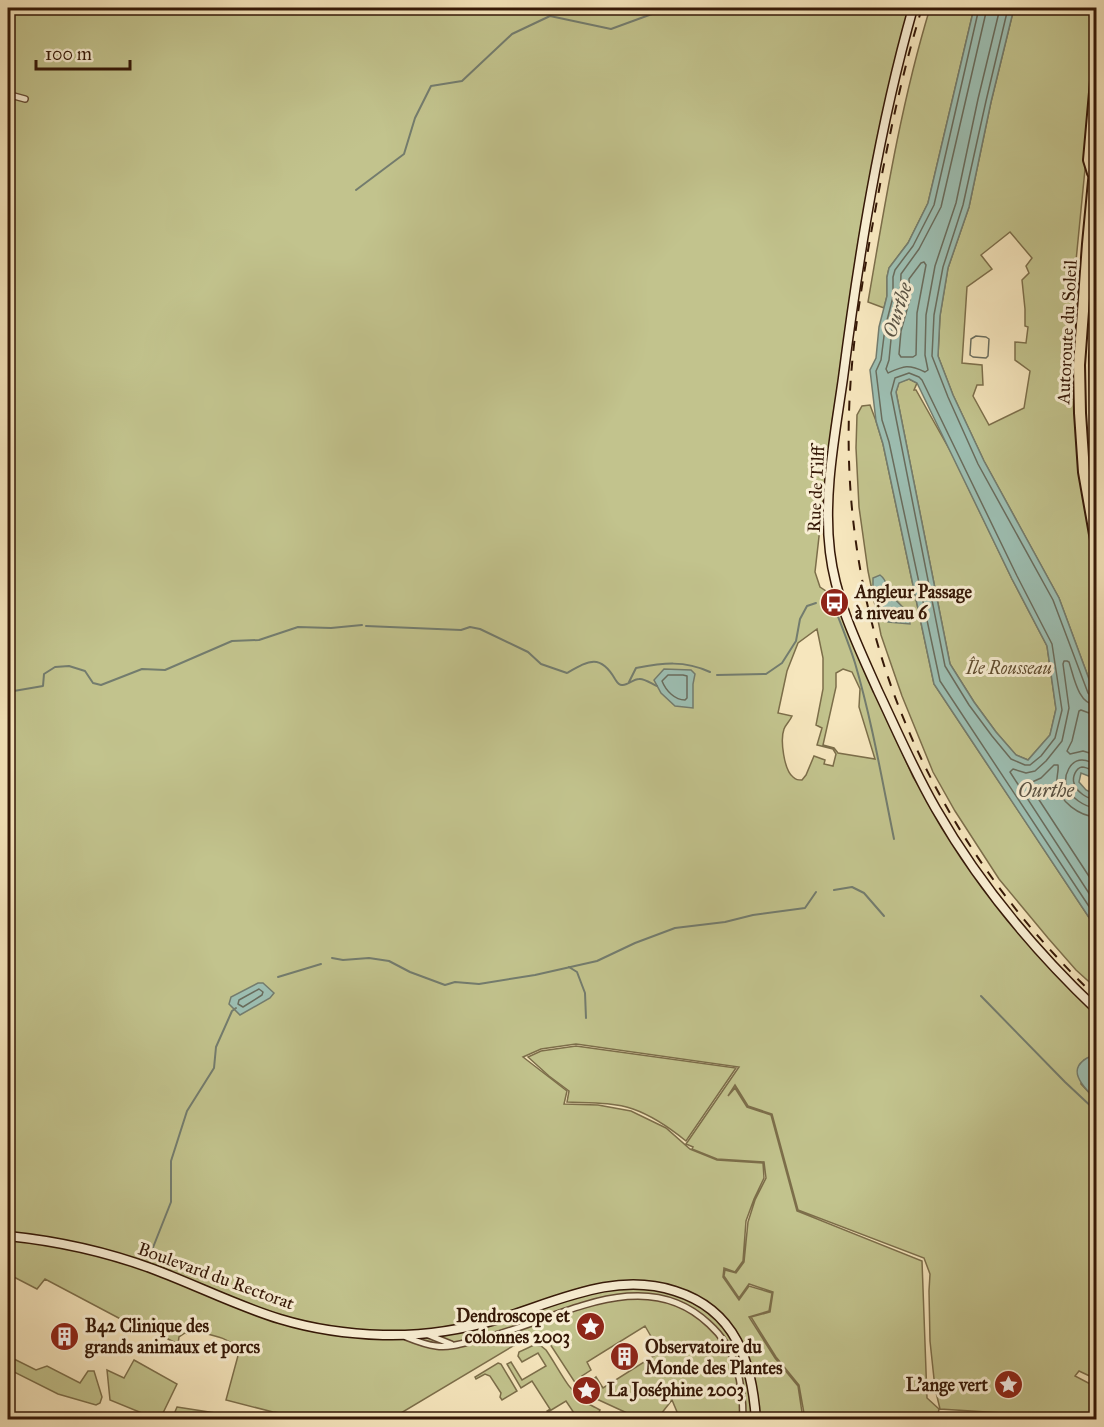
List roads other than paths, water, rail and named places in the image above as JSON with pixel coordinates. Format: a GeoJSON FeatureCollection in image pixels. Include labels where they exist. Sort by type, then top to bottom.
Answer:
{"type":"FeatureCollection","features":[{"type":"Feature","properties":{"kind":"highway"},"geometry":{"type":"LineString","coordinates":[[1094,177],[1089,160],[1096,81]]}},
{"type":"Feature","properties":{"kind":"highway","name":"Autoroute du Soleil"},"geometry":{"type":"LineString","coordinates":[[1096,160],[1079,365],[1084,471],[1096,540]]}},
{"type":"Feature","properties":{"kind":"highway","name":"Autoroute du Soleil"},"geometry":{"type":"LineString","coordinates":[[1096,343],[1096,418]]}},
{"type":"Feature","properties":{"kind":"main road","name":"Rue de Tilff"},"geometry":{"type":"LineString","coordinates":[[913,8],[885,121],[852,308],[828,507],[833,571],[841,604],[854,637],[916,773],[946,826],[1005,910],[1049,962],[1096,1009]]}},
{"type":"Feature","properties":{"kind":"main road","name":"Boulevard du Rectorat"},"geometry":{"type":"LineString","coordinates":[[8,1236],[60,1244],[124,1260],[176,1278],[263,1314],[294,1323],[357,1334],[426,1334],[458,1329],[492,1321],[585,1291],[610,1286],[637,1284],[669,1289],[699,1301],[718,1316],[732,1332],[749,1369],[756,1419]]}},
{"type":"Feature","properties":{"kind":"street"},"geometry":{"type":"LineString","coordinates":[[8,97],[26,99]]}},
{"type":"Feature","properties":{"kind":"street"},"geometry":{"type":"LineString","coordinates":[[401,1335],[437,1347],[456,1345],[501,1334],[608,1298],[635,1296],[666,1299],[686,1307],[704,1319],[726,1344],[740,1380],[743,1419]]}},
{"type":"Feature","properties":{"kind":"street"},"geometry":{"type":"LineString","coordinates":[[426,1334],[456,1345]]}},
{"type":"Feature","properties":{"kind":"water","name":"Ourthe"},"geometry":{"type":"Polygon","coordinates":[[[974,8],[1014,8],[969,207],[948,268],[940,316],[938,356],[953,395],[984,461],[1059,598],[1096,698],[1096,779],[1081,773],[1079,782],[1086,790],[1096,795],[1096,928],[934,684],[883,444],[876,421],[870,370],[876,358],[879,327],[887,296],[889,268],[908,243],[928,203],[974,8]],[[909,379],[899,383],[896,392],[950,664],[996,732],[1016,755],[1028,760],[1050,735],[1056,709],[1047,646],[917,383],[909,379]]]}},
{"type":"Feature","properties":{"kind":"water"},"geometry":{"type":"Polygon","coordinates":[[[880,575],[889,592],[908,614],[910,624],[888,622],[873,585],[873,578],[880,575]]]}},
{"type":"Feature","properties":{"kind":"water"},"geometry":{"type":"Polygon","coordinates":[[[664,669],[691,670],[695,674],[693,708],[675,706],[661,693],[654,680],[664,669]]]}},
{"type":"Feature","properties":{"kind":"water"},"geometry":{"type":"Polygon","coordinates":[[[258,983],[263,983],[274,993],[270,998],[240,1015],[229,1004],[231,997],[258,983]]]}},
{"type":"Feature","properties":{"kind":"water"},"geometry":{"type":"Polygon","coordinates":[[[1096,1054],[1096,1100],[1080,1081],[1077,1069],[1086,1059],[1096,1054]]]}},
{"type":"Feature","properties":{"kind":"waterway"},"geometry":{"type":"LineString","coordinates":[[8,11],[24,8]]}},
{"type":"Feature","properties":{"kind":"waterway"},"geometry":{"type":"LineString","coordinates":[[641,8],[652,14],[672,8]]}},
{"type":"Feature","properties":{"kind":"waterway"},"geometry":{"type":"LineString","coordinates":[[356,190],[404,154],[415,118],[431,86],[462,81],[512,34],[550,16],[611,29],[652,14]]}},
{"type":"Feature","properties":{"kind":"waterway"},"geometry":{"type":"LineString","coordinates":[[831,598],[861,685],[894,839]]}},
{"type":"Feature","properties":{"kind":"waterway"},"geometry":{"type":"LineString","coordinates":[[717,675],[766,674],[782,663],[796,641],[800,619],[807,606],[816,603]]}},
{"type":"Feature","properties":{"kind":"waterway"},"geometry":{"type":"LineString","coordinates":[[8,692],[43,686],[44,674],[55,667],[69,666],[85,671],[93,683],[101,685],[142,669],[165,670],[232,641],[259,640],[298,627],[331,628],[362,625]]}},
{"type":"Feature","properties":{"kind":"waterway"},"geometry":{"type":"LineString","coordinates":[[366,626],[480,629],[528,652],[541,664],[567,673],[581,665],[593,662],[604,665],[620,684],[624,685],[641,679],[657,686]]}},
{"type":"Feature","properties":{"kind":"waterway"},"geometry":{"type":"LineString","coordinates":[[629,682],[636,668],[655,665],[682,664],[710,672]]}},
{"type":"Feature","properties":{"kind":"waterway"},"geometry":{"type":"LineString","coordinates":[[834,890],[852,887],[864,893],[884,916]]}},
{"type":"Feature","properties":{"kind":"waterway"},"geometry":{"type":"LineString","coordinates":[[332,958],[343,960],[369,958],[389,961],[410,972],[445,985],[455,982],[479,984],[535,975],[597,961],[675,928],[805,908],[816,892]]}},
{"type":"Feature","properties":{"kind":"waterway"},"geometry":{"type":"LineString","coordinates":[[278,977],[321,964]]}},
{"type":"Feature","properties":{"kind":"waterway"},"geometry":{"type":"LineString","coordinates":[[569,967],[577,972],[585,993],[586,1018]]}},
{"type":"Feature","properties":{"kind":"waterway"},"geometry":{"type":"LineString","coordinates":[[981,996],[1096,1111]]}},
{"type":"Feature","properties":{"kind":"waterway"},"geometry":{"type":"LineString","coordinates":[[152,1250],[171,1202],[171,1161],[187,1111],[214,1068],[216,1047],[232,1011],[236,1008]]}},
{"type":"Feature","properties":{"kind":"railway"},"geometry":{"type":"LineString","coordinates":[[922,8],[907,59],[889,138],[865,266],[855,339],[849,413],[851,497],[862,578],[881,657],[909,732],[945,804],[988,872],[1039,937],[1096,997]]}},
{"type":"Feature","properties":{"kind":"place","name":"Angleur Passage à niveau 6"},"geometry":{"type":"Point","coordinates":[834,602]}},
{"type":"Feature","properties":{"kind":"place","name":"Dendroscope et colonnes 2003"},"geometry":{"type":"Point","coordinates":[591,1326]}},
{"type":"Feature","properties":{"kind":"place","name":"B42 Clinique des grands animaux et porcs"},"geometry":{"type":"Point","coordinates":[64,1336]}},
{"type":"Feature","properties":{"kind":"place","name":"Observatoire du Monde des Plantes"},"geometry":{"type":"Point","coordinates":[624,1357]}},
{"type":"Feature","properties":{"kind":"place","name":"L’ange vert"},"geometry":{"type":"Point","coordinates":[1009,1385]}},
{"type":"Feature","properties":{"kind":"place","name":"La Joséphine 2003"},"geometry":{"type":"Point","coordinates":[586,1390]}},
{"type":"Feature","properties":{"kind":"park label","name":"Île Rousseau"},"geometry":{"type":"Point","coordinates":[1009,668]}}]}
